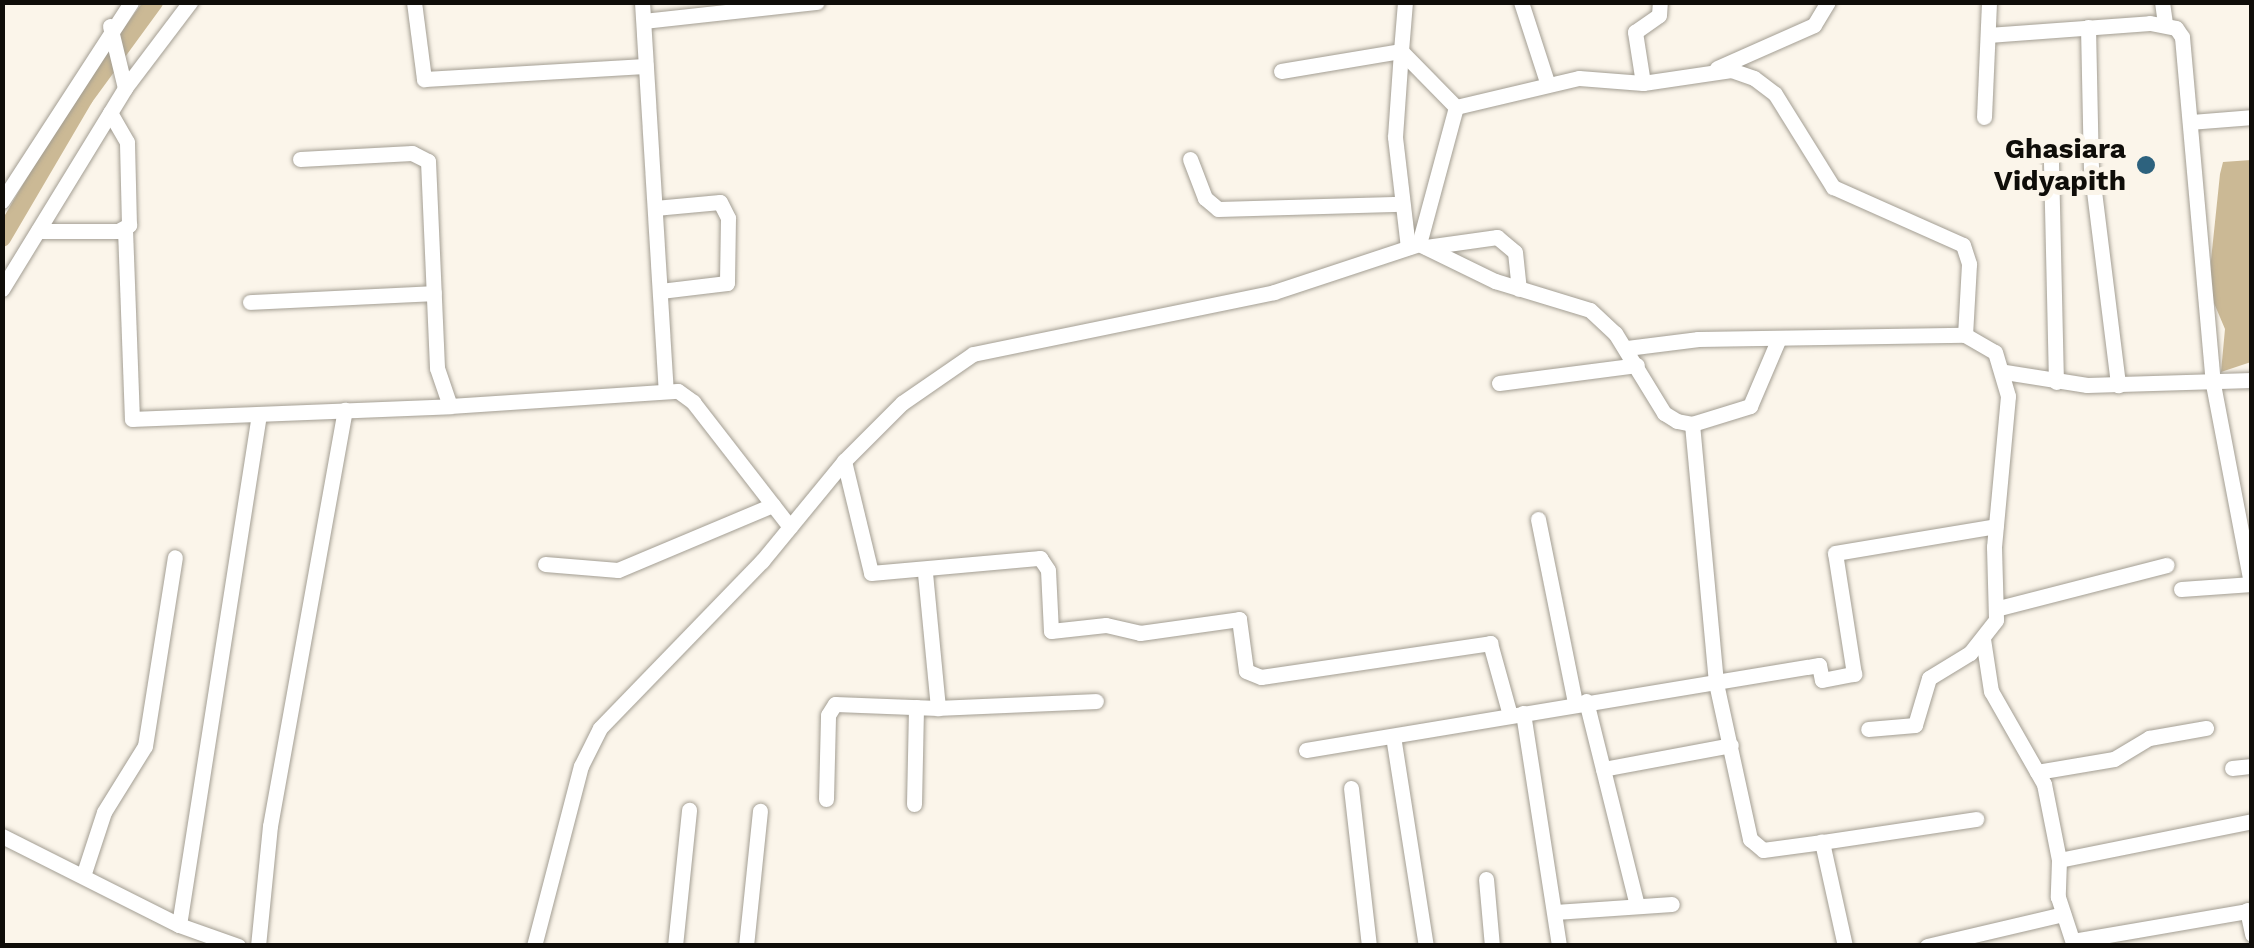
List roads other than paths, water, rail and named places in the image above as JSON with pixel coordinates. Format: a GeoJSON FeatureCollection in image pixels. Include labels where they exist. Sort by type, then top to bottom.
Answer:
{"type":"FeatureCollection","features":[{"type":"Feature","properties":{"kind":"street"},"geometry":{"type":"LineString","coordinates":[[2,202],[112,21],[131,2]]}},
{"type":"Feature","properties":{"kind":"street"},"geometry":{"type":"LineString","coordinates":[[2,289],[110,113],[124,83],[190,2]]}},
{"type":"Feature","properties":{"kind":"street"},"geometry":{"type":"LineString","coordinates":[[414,2],[424,78],[646,66]]}},
{"type":"Feature","properties":{"kind":"street"},"geometry":{"type":"LineString","coordinates":[[642,2],[666,390]]}},
{"type":"Feature","properties":{"kind":"street"},"geometry":{"type":"LineString","coordinates":[[644,21],[817,2]]}},
{"type":"Feature","properties":{"kind":"street"},"geometry":{"type":"LineString","coordinates":[[1405,2],[1394,105],[1402,204],[1418,246],[1519,289],[1590,310],[1626,348],[1664,413],[1692,424],[1750,406],[1779,338]]}},
{"type":"Feature","properties":{"kind":"street"},"geometry":{"type":"LineString","coordinates":[[1521,2],[1548,85]]}},
{"type":"Feature","properties":{"kind":"street"},"geometry":{"type":"LineString","coordinates":[[1643,83],[1635,32],[1660,16],[1660,2]]}},
{"type":"Feature","properties":{"kind":"street"},"geometry":{"type":"LineString","coordinates":[[1704,74],[1814,25],[1828,2]]}},
{"type":"Feature","properties":{"kind":"street"},"geometry":{"type":"LineString","coordinates":[[1984,118],[1989,2]]}},
{"type":"Feature","properties":{"kind":"street"},"geometry":{"type":"LineString","coordinates":[[2162,2],[2165,23]]}},
{"type":"Feature","properties":{"kind":"street"},"geometry":{"type":"LineString","coordinates":[[112,21],[124,83]]}},
{"type":"Feature","properties":{"kind":"street"},"geometry":{"type":"LineString","coordinates":[[1988,35],[2165,23],[2176,28],[2186,50],[2213,384],[2251,584],[2181,589]]}},
{"type":"Feature","properties":{"kind":"street"},"geometry":{"type":"LineString","coordinates":[[2088,27],[2091,167],[2118,385]]}},
{"type":"Feature","properties":{"kind":"street"},"geometry":{"type":"LineString","coordinates":[[1281,71],[1401,51]]}},
{"type":"Feature","properties":{"kind":"street"},"geometry":{"type":"LineString","coordinates":[[1401,51],[1456,107]]}},
{"type":"Feature","properties":{"kind":"street"},"geometry":{"type":"LineString","coordinates":[[1456,107],[1578,78],[1643,83],[1730,70],[1754,78],[1774,94],[1833,187],[1963,245],[1968,264],[1964,335]]}},
{"type":"Feature","properties":{"kind":"street"},"geometry":{"type":"LineString","coordinates":[[1418,246],[1456,107]]}},
{"type":"Feature","properties":{"kind":"street"},"geometry":{"type":"LineString","coordinates":[[110,113],[128,142],[131,218],[125,229],[132,419],[450,406],[666,390],[693,402],[790,527]]}},
{"type":"Feature","properties":{"kind":"street"},"geometry":{"type":"LineString","coordinates":[[2190,122],[2252,116]]}},
{"type":"Feature","properties":{"kind":"street"},"geometry":{"type":"LineString","coordinates":[[300,158],[412,153],[428,161],[437,368],[450,406]]}},
{"type":"Feature","properties":{"kind":"street"},"geometry":{"type":"LineString","coordinates":[[1190,158],[1205,198],[1218,209],[1402,204]]}},
{"type":"Feature","properties":{"kind":"street"},"geometry":{"type":"LineString","coordinates":[[2051,163],[2056,382]]}},
{"type":"Feature","properties":{"kind":"street"},"geometry":{"type":"LineString","coordinates":[[655,208],[720,202],[729,235],[728,283],[660,291]]}},
{"type":"Feature","properties":{"kind":"street"},"geometry":{"type":"LineString","coordinates":[[38,231],[125,229]]}},
{"type":"Feature","properties":{"kind":"street"},"geometry":{"type":"LineString","coordinates":[[534,946],[581,766],[600,728],[790,527],[844,462],[936,374],[973,354],[1274,292],[1418,246],[1496,236],[1516,252],[1519,289]]}},
{"type":"Feature","properties":{"kind":"street"},"geometry":{"type":"LineString","coordinates":[[250,302],[434,293]]}},
{"type":"Feature","properties":{"kind":"street"},"geometry":{"type":"LineString","coordinates":[[1626,348],[1779,338],[1964,335],[1995,352],[2005,372],[2007,455],[1996,526],[1999,608],[1983,639],[1929,678],[1915,725],[1868,729]]}},
{"type":"Feature","properties":{"kind":"street"},"geometry":{"type":"LineString","coordinates":[[1499,383],[1637,365]]}},
{"type":"Feature","properties":{"kind":"street"},"geometry":{"type":"LineString","coordinates":[[2005,372],[2056,382],[2118,385],[2252,380]]}},
{"type":"Feature","properties":{"kind":"street"},"geometry":{"type":"LineString","coordinates":[[258,946],[268,842],[344,410]]}},
{"type":"Feature","properties":{"kind":"street"},"geometry":{"type":"LineString","coordinates":[[179,925],[259,414]]}},
{"type":"Feature","properties":{"kind":"street"},"geometry":{"type":"LineString","coordinates":[[1692,424],[1716,683],[1754,846],[1822,842],[1976,818]]}},
{"type":"Feature","properties":{"kind":"street"},"geometry":{"type":"LineString","coordinates":[[844,462],[866,565],[883,576],[1046,561],[1048,620],[1060,632],[1106,625],[1140,633],[1239,619],[1246,671],[1261,676],[1490,644],[1516,714],[1559,946]]}},
{"type":"Feature","properties":{"kind":"street"},"geometry":{"type":"LineString","coordinates":[[545,564],[618,570],[773,505]]}},
{"type":"Feature","properties":{"kind":"street"},"geometry":{"type":"LineString","coordinates":[[1538,519],[1580,702],[1603,769],[1637,906]]}},
{"type":"Feature","properties":{"kind":"street"},"geometry":{"type":"LineString","coordinates":[[1306,750],[1819,665],[1822,680],[1854,674],[1834,553],[1996,526]]}},
{"type":"Feature","properties":{"kind":"street"},"geometry":{"type":"LineString","coordinates":[[84,873],[104,812],[145,746],[175,557]]}},
{"type":"Feature","properties":{"kind":"street"},"geometry":{"type":"LineString","coordinates":[[1999,608],[2167,565]]}},
{"type":"Feature","properties":{"kind":"street"},"geometry":{"type":"LineString","coordinates":[[925,572],[938,708]]}},
{"type":"Feature","properties":{"kind":"street"},"geometry":{"type":"LineString","coordinates":[[1983,639],[1991,691],[2038,772],[2059,860],[2062,914],[2074,943],[2249,910],[2252,934]]}},
{"type":"Feature","properties":{"kind":"street"},"geometry":{"type":"LineString","coordinates":[[826,799],[831,708],[1096,701]]}},
{"type":"Feature","properties":{"kind":"street"},"geometry":{"type":"LineString","coordinates":[[914,804],[916,707]]}},
{"type":"Feature","properties":{"kind":"street"},"geometry":{"type":"LineString","coordinates":[[2038,772],[2114,759],[2150,738],[2206,728]]}},
{"type":"Feature","properties":{"kind":"street"},"geometry":{"type":"LineString","coordinates":[[1393,736],[1426,946]]}},
{"type":"Feature","properties":{"kind":"street"},"geometry":{"type":"LineString","coordinates":[[1603,769],[1730,746]]}},
{"type":"Feature","properties":{"kind":"street"},"geometry":{"type":"LineString","coordinates":[[2232,768],[2252,766]]}},
{"type":"Feature","properties":{"kind":"street"},"geometry":{"type":"LineString","coordinates":[[1351,788],[1369,946]]}},
{"type":"Feature","properties":{"kind":"street"},"geometry":{"type":"LineString","coordinates":[[675,946],[689,810]]}},
{"type":"Feature","properties":{"kind":"street"},"geometry":{"type":"LineString","coordinates":[[746,946],[760,811]]}},
{"type":"Feature","properties":{"kind":"street"},"geometry":{"type":"LineString","coordinates":[[2059,860],[2252,821]]}},
{"type":"Feature","properties":{"kind":"street"},"geometry":{"type":"LineString","coordinates":[[2,836],[84,873],[179,925],[238,946]]}},
{"type":"Feature","properties":{"kind":"street"},"geometry":{"type":"LineString","coordinates":[[1822,842],[1845,946]]}},
{"type":"Feature","properties":{"kind":"street"},"geometry":{"type":"LineString","coordinates":[[1486,879],[1492,946]]}},
{"type":"Feature","properties":{"kind":"street"},"geometry":{"type":"LineString","coordinates":[[1555,912],[1672,904]]}},
{"type":"Feature","properties":{"kind":"street"},"geometry":{"type":"LineString","coordinates":[[1927,946],[2062,914]]}},
{"type":"Feature","properties":{"kind":"waterway"},"geometry":{"type":"LineString","coordinates":[[2,238],[84,98],[154,2]]}},
{"type":"Feature","properties":{"kind":"place","name":"Ghasiara Vidyapith"},"geometry":{"type":"Point","coordinates":[2146,165]}}]}
